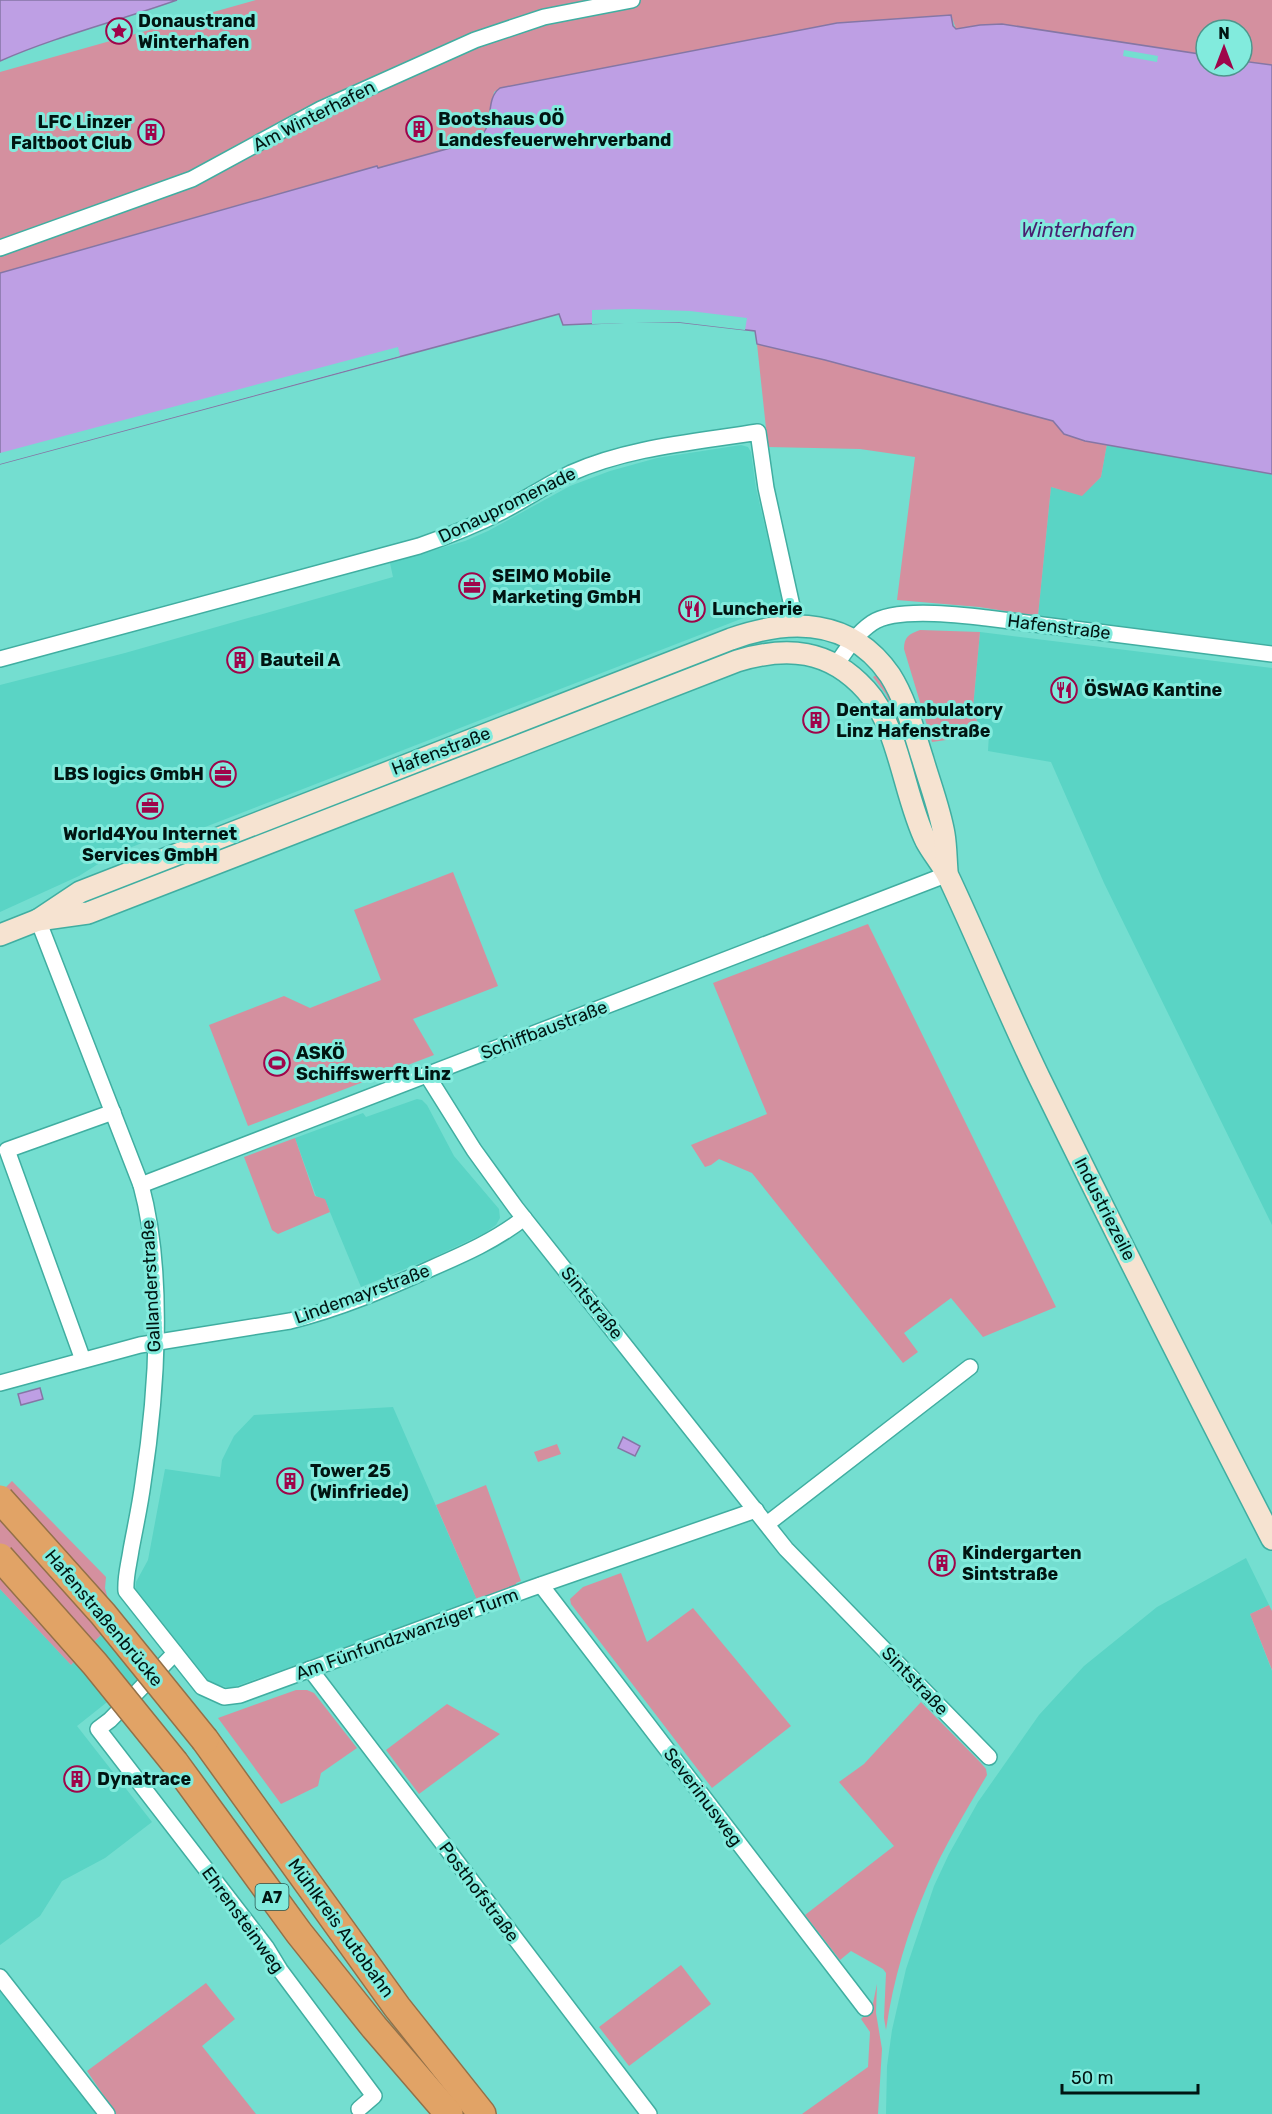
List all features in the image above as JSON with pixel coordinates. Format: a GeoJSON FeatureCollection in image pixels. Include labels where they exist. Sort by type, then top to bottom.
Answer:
{"type":"FeatureCollection","features":[{"type":"Feature","properties":{"kind":"highway","name":"Hafenstraßenbrücke"},"geometry":{"type":"LineString","coordinates":[[0,1499],[96,1606],[205,1740]]}},
{"type":"Feature","properties":{"kind":"highway","name":"Hafenstraßenbrücke"},"geometry":{"type":"LineString","coordinates":[[0,1557],[95,1664],[175,1763]]}},
{"type":"Feature","properties":{"kind":"highway","name":"Mühlkreis Autobahn"},"geometry":{"type":"LineString","coordinates":[[205,1740],[397,2007],[482,2114]]}},
{"type":"Feature","properties":{"kind":"highway","name":"Mühlkreis Autobahn"},"geometry":{"type":"LineString","coordinates":[[175,1763],[299,1933],[374,2027],[449,2114]]}},
{"type":"Feature","properties":{"kind":"main road","name":"Hafenstraße"},"geometry":{"type":"LineString","coordinates":[[0,935],[38,920],[80,892],[226,834],[731,639],[764,628],[792,625],[830,630],[853,640],[875,656],[890,675],[903,700],[944,833],[948,874]]}},
{"type":"Feature","properties":{"kind":"main road","name":"Hafenstraße"},"geometry":{"type":"LineString","coordinates":[[38,920],[88,913],[737,661],[772,653],[795,653],[818,657],[836,665],[857,681],[878,704],[926,840],[948,874]]}},
{"type":"Feature","properties":{"kind":"main road","name":"Industriezeile"},"geometry":{"type":"LineString","coordinates":[[948,874],[1000,996],[1039,1077],[1272,1539]]}},
{"type":"Feature","properties":{"kind":"street","name":"Am Winterhafen"},"geometry":{"type":"LineString","coordinates":[[0,248],[192,179],[321,109],[475,40],[544,16],[632,0]]}},
{"type":"Feature","properties":{"kind":"street","name":"Donaupromenade"},"geometry":{"type":"LineString","coordinates":[[0,659],[419,546],[467,528],[503,511],[571,473],[607,460],[650,450],[758,432],[766,488],[792,606],[792,625]]}},
{"type":"Feature","properties":{"kind":"street","name":"Hafenstraße"},"geometry":{"type":"LineString","coordinates":[[836,665],[853,640],[873,622],[886,616],[947,615],[987,618],[1272,654]]}},
{"type":"Feature","properties":{"kind":"street","name":"Schiffbaustraße"},"geometry":{"type":"LineString","coordinates":[[141,1185],[948,874]]}},
{"type":"Feature","properties":{"kind":"street","name":"Gallanderstraße"},"geometry":{"type":"LineString","coordinates":[[38,920],[141,1185],[149,1214],[154,1249],[156,1342],[148,1443],[126,1584],[129,1596],[175,1653]]}},
{"type":"Feature","properties":{"kind":"street","name":"Sintstraße"},"geometry":{"type":"LineString","coordinates":[[427,1075],[474,1150],[524,1218],[786,1549],[989,1757]]}},
{"type":"Feature","properties":{"kind":"street"},"geometry":{"type":"LineString","coordinates":[[83,1360],[7,1150],[113,1112]]}},
{"type":"Feature","properties":{"kind":"street","name":"Lindemayrstraße"},"geometry":{"type":"LineString","coordinates":[[0,1383],[156,1342],[309,1316],[394,1285],[460,1256],[499,1236],[524,1218]]}},
{"type":"Feature","properties":{"kind":"street"},"geometry":{"type":"LineString","coordinates":[[767,1524],[969,1366]]}},
{"type":"Feature","properties":{"kind":"street","name":"Am Fünfundzwanziger Turm"},"geometry":{"type":"LineString","coordinates":[[175,1653],[202,1687],[224,1697],[240,1695],[756,1510]]}},
{"type":"Feature","properties":{"kind":"street","name":"Severinusweg"},"geometry":{"type":"LineString","coordinates":[[542,1585],[865,2008]]}},
{"type":"Feature","properties":{"kind":"street","name":"Ehrensteinweg"},"geometry":{"type":"LineString","coordinates":[[175,1653],[110,1720],[98,1729],[266,1947],[280,1970],[374,2096],[359,2109]]}},
{"type":"Feature","properties":{"kind":"street","name":"Posthofstraße"},"geometry":{"type":"LineString","coordinates":[[310,1669],[649,2114]]}},
{"type":"Feature","properties":{"kind":"street"},"geometry":{"type":"LineString","coordinates":[[0,1977],[107,2114]]}},
{"type":"Feature","properties":{"kind":"shaded area"},"geometry":{"type":"Polygon","coordinates":[[[256,0],[1272,0],[1272,65],[1254,63],[1254,18],[1194,18],[1194,53],[1002,24],[956,29],[951,15],[837,23],[500,88],[494,92],[487,128],[472,142],[377,168],[376,166],[0,273],[0,72],[256,0]]]}},
{"type":"Feature","properties":{"kind":"shaded area"},"geometry":{"type":"Polygon","coordinates":[[[757,344],[1053,421],[1077,439],[1107,444],[1101,477],[1082,496],[1051,487],[1038,616],[979,607],[897,600],[915,457],[860,449],[768,447],[757,344]]]}},
{"type":"Feature","properties":{"kind":"shaded area"},"geometry":{"type":"Polygon","coordinates":[[[1107,444],[1272,474],[1272,645],[1038,616],[1051,487],[1082,495],[1101,477],[1107,444]]]}},
{"type":"Feature","properties":{"kind":"shaded area"},"geometry":{"type":"Polygon","coordinates":[[[741,445],[748,447],[751,452],[756,488],[783,604],[200,829],[175,830],[114,854],[79,876],[0,912],[0,685],[125,653],[393,577],[390,563],[465,541],[488,531],[570,486],[610,471],[657,458],[741,445]]]}},
{"type":"Feature","properties":{"kind":"shaded area"},"geometry":{"type":"Polygon","coordinates":[[[920,630],[980,632],[973,708],[977,721],[989,734],[932,742],[904,649],[908,636],[920,630]]]}},
{"type":"Feature","properties":{"kind":"shaded area"},"geometry":{"type":"Polygon","coordinates":[[[980,632],[1272,668],[1272,1225],[1104,883],[1051,762],[988,751],[989,734],[977,721],[973,708],[980,632]]]}},
{"type":"Feature","properties":{"kind":"shaded area"},"geometry":{"type":"Polygon","coordinates":[[[878,674],[891,692],[939,842],[936,843],[895,715],[886,694],[873,677],[878,674]]]}},
{"type":"Feature","properties":{"kind":"shaded area"},"geometry":{"type":"Polygon","coordinates":[[[453,872],[498,986],[413,1019],[434,1055],[248,1126],[209,1025],[284,996],[310,1008],[381,980],[354,910],[453,872]]]}},
{"type":"Feature","properties":{"kind":"shaded area"},"geometry":{"type":"Polygon","coordinates":[[[868,924],[1056,1307],[983,1337],[951,1298],[904,1333],[918,1352],[903,1363],[752,1173],[719,1159],[705,1167],[691,1145],[767,1114],[713,983],[868,924]]]}},
{"type":"Feature","properties":{"kind":"shaded area"},"geometry":{"type":"Polygon","coordinates":[[[417,1099],[427,1105],[454,1156],[499,1209],[500,1218],[496,1225],[485,1233],[361,1287],[325,1200],[316,1196],[295,1138],[363,1113],[366,1117],[417,1099]]]}},
{"type":"Feature","properties":{"kind":"shaded area"},"geometry":{"type":"Polygon","coordinates":[[[295,1138],[315,1196],[325,1199],[330,1212],[278,1234],[272,1230],[244,1157],[295,1138]]]}},
{"type":"Feature","properties":{"kind":"shaded area"},"geometry":{"type":"Polygon","coordinates":[[[393,1407],[477,1600],[231,1688],[206,1680],[198,1673],[135,1591],[136,1582],[148,1560],[165,1469],[220,1477],[222,1460],[234,1436],[254,1415],[393,1407]]]}},
{"type":"Feature","properties":{"kind":"shaded area"},"geometry":{"type":"Polygon","coordinates":[[[557,1444],[561,1454],[538,1462],[534,1452],[557,1444]]]}},
{"type":"Feature","properties":{"kind":"shaded area"},"geometry":{"type":"Polygon","coordinates":[[[12,1481],[106,1577],[105,1588],[114,1622],[71,1665],[0,1589],[0,1493],[12,1481]]]}},
{"type":"Feature","properties":{"kind":"shaded area"},"geometry":{"type":"Polygon","coordinates":[[[486,1485],[521,1581],[516,1583],[517,1586],[477,1600],[436,1505],[486,1485]]]}},
{"type":"Feature","properties":{"kind":"shaded area"},"geometry":{"type":"Polygon","coordinates":[[[1246,1558],[1269,1605],[1250,1614],[1272,1671],[1272,2114],[886,2114],[887,2066],[892,2030],[906,1969],[934,1886],[978,1802],[1039,1715],[1084,1666],[1157,1607],[1246,1558]]]}},
{"type":"Feature","properties":{"kind":"shaded area"},"geometry":{"type":"Polygon","coordinates":[[[621,1573],[647,1642],[693,1608],[791,1726],[712,1788],[571,1604],[570,1599],[583,1587],[621,1573]]]}},
{"type":"Feature","properties":{"kind":"shaded area"},"geometry":{"type":"Polygon","coordinates":[[[0,1589],[71,1665],[114,1622],[156,1669],[111,1699],[77,1726],[152,1822],[105,1858],[62,1881],[40,1916],[0,1945],[0,1589]]]}},
{"type":"Feature","properties":{"kind":"shaded area"},"geometry":{"type":"Polygon","coordinates":[[[1269,1605],[1272,1611],[1272,1670],[1250,1614],[1269,1605]]]}},
{"type":"Feature","properties":{"kind":"shaded area"},"geometry":{"type":"Polygon","coordinates":[[[296,1690],[307,1690],[314,1693],[357,1748],[321,1773],[318,1786],[281,1804],[218,1718],[296,1690]]]}},
{"type":"Feature","properties":{"kind":"shaded area"},"geometry":{"type":"Polygon","coordinates":[[[921,1702],[980,1762],[986,1769],[987,1775],[948,1842],[921,1901],[897,1974],[886,2030],[884,2018],[886,1973],[851,1951],[840,1960],[805,1915],[894,1846],[839,1782],[864,1764],[921,1702]]]}},
{"type":"Feature","properties":{"kind":"shaded area"},"geometry":{"type":"Polygon","coordinates":[[[447,1704],[500,1734],[419,1794],[386,1750],[447,1704]]]}},
{"type":"Feature","properties":{"kind":"shaded area"},"geometry":{"type":"Polygon","coordinates":[[[681,1965],[711,2004],[629,2066],[599,2027],[681,1965]]]}},
{"type":"Feature","properties":{"kind":"shaded area"},"geometry":{"type":"Polygon","coordinates":[[[206,1983],[235,2019],[202,2046],[256,2114],[116,2114],[87,2071],[206,1983]]]}},
{"type":"Feature","properties":{"kind":"shaded area"},"geometry":{"type":"Polygon","coordinates":[[[877,1984],[876,2013],[882,2049],[878,2114],[802,2114],[868,2067],[870,2032],[861,2019],[872,2008],[877,1984]]]}},
{"type":"Feature","properties":{"kind":"shaded area"},"geometry":{"type":"Polygon","coordinates":[[[0,1990],[37,2034],[101,2114],[0,2114],[0,1990]]]}},
{"type":"Feature","properties":{"kind":"water"},"geometry":{"type":"Polygon","coordinates":[[[0,0],[177,0],[65,36],[0,61],[0,0]]]}},
{"type":"Feature","properties":{"kind":"water","name":"Winterhafen"},"geometry":{"type":"Polygon","coordinates":[[[951,15],[953,26],[956,29],[1002,24],[1194,53],[1194,78],[1254,78],[1254,63],[1272,65],[1272,474],[1085,441],[1064,434],[1053,421],[757,344],[755,331],[678,322],[563,325],[559,314],[0,464],[0,273],[377,166],[378,168],[472,142],[485,130],[492,100],[500,88],[837,23],[951,15]]]}},
{"type":"Feature","properties":{"kind":"water"},"geometry":{"type":"Polygon","coordinates":[[[40,1388],[43,1399],[21,1405],[18,1394],[40,1388]]]}},
{"type":"Feature","properties":{"kind":"water"},"geometry":{"type":"Polygon","coordinates":[[[623,1437],[640,1446],[635,1456],[618,1448],[623,1437]]]}},
{"type":"Feature","properties":{"kind":"pier"},"geometry":{"type":"Polygon","coordinates":[[[1124,50],[1158,56],[1157,62],[1123,56],[1124,50]]]}},
{"type":"Feature","properties":{"kind":"pier"},"geometry":{"type":"Polygon","coordinates":[[[592,310],[690,311],[747,318],[745,330],[678,322],[592,324],[592,310]]]}},
{"type":"Feature","properties":{"kind":"pier"},"geometry":{"type":"Polygon","coordinates":[[[398,347],[400,356],[0,464],[0,453],[398,347]]]}},
{"type":"Feature","properties":{"kind":"place","name":"Donaustrand Winterhafen"},"geometry":{"type":"Point","coordinates":[119,31]}},
{"type":"Feature","properties":{"kind":"place","name":"Bootshaus OÖ Landesfeuerwehrverband"},"geometry":{"type":"Point","coordinates":[419,129]}},
{"type":"Feature","properties":{"kind":"place","name":"LFC Linzer Faltboot Club"},"geometry":{"type":"Point","coordinates":[151,132]}},
{"type":"Feature","properties":{"kind":"place","name":"SEIMO Mobile Marketing GmbH"},"geometry":{"type":"Point","coordinates":[472,586]}},
{"type":"Feature","properties":{"kind":"place","name":"Luncherie"},"geometry":{"type":"Point","coordinates":[692,609]}},
{"type":"Feature","properties":{"kind":"place","name":"Bauteil A"},"geometry":{"type":"Point","coordinates":[240,660]}},
{"type":"Feature","properties":{"kind":"place","name":"ÖSWAG Kantine"},"geometry":{"type":"Point","coordinates":[1064,690]}},
{"type":"Feature","properties":{"kind":"place","name":"Dental ambulatory Linz Hafenstraße"},"geometry":{"type":"Point","coordinates":[816,720]}},
{"type":"Feature","properties":{"kind":"place","name":"LBS logics GmbH"},"geometry":{"type":"Point","coordinates":[223,774]}},
{"type":"Feature","properties":{"kind":"place","name":"World4You Internet Services GmbH"},"geometry":{"type":"Point","coordinates":[150,806]}},
{"type":"Feature","properties":{"kind":"place","name":"ASKÖ Schiffswerft Linz"},"geometry":{"type":"Point","coordinates":[277,1063]}},
{"type":"Feature","properties":{"kind":"place","name":"Tower 25 (Winfriede)"},"geometry":{"type":"Point","coordinates":[290,1481]}},
{"type":"Feature","properties":{"kind":"place","name":"Kindergarten Sintstraße"},"geometry":{"type":"Point","coordinates":[942,1563]}},
{"type":"Feature","properties":{"kind":"place","name":"Dynatrace"},"geometry":{"type":"Point","coordinates":[77,1779]}}]}
